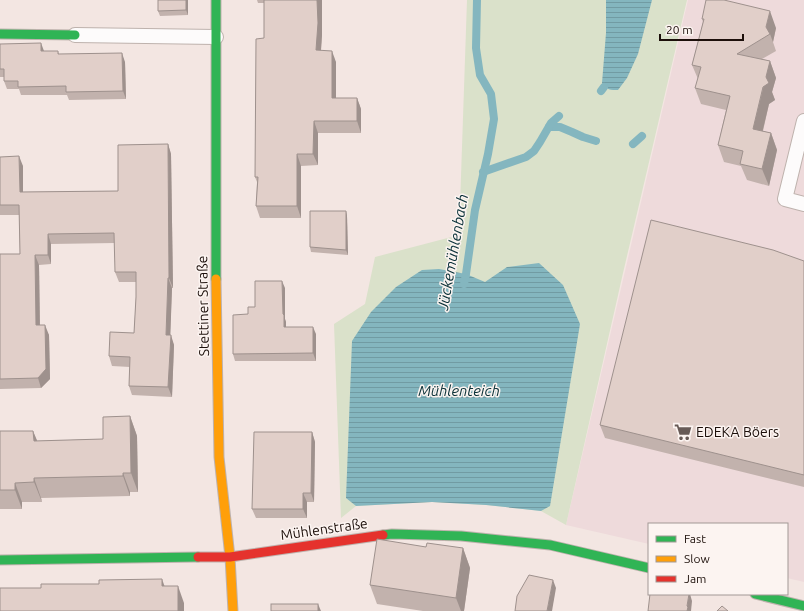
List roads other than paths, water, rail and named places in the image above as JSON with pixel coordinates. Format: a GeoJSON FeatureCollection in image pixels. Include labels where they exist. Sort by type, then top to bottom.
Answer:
{"type":"FeatureCollection","features":[{"type":"Feature","properties":{"kind":"street","name":"Stettiner Straße"},"geometry":{"type":"LineString","coordinates":[[216,0],[216,318],[220,457],[230,557],[233,611]]}},
{"type":"Feature","properties":{"kind":"street"},"geometry":{"type":"LineString","coordinates":[[0,34],[75,35]]}},
{"type":"Feature","properties":{"kind":"street","name":"Mühlenstraße"},"geometry":{"type":"LineString","coordinates":[[0,560],[230,557],[392,534],[407,534],[461,536],[550,544],[648,568]]}},
{"type":"Feature","properties":{"kind":"street"},"geometry":{"type":"LineString","coordinates":[[758,595],[801,608]]}},
{"type":"Feature","properties":{"kind":"lane"},"geometry":{"type":"LineString","coordinates":[[75,35],[216,37]]}},
{"type":"Feature","properties":{"kind":"lane"},"geometry":{"type":"LineString","coordinates":[[804,121],[785,199],[804,204]]}},
{"type":"Feature","properties":{"kind":"water"},"geometry":{"type":"Polygon","coordinates":[[[606,0],[652,0],[638,54],[627,78],[618,90],[609,89],[602,83],[606,33],[606,0]]]}},
{"type":"Feature","properties":{"kind":"water","name":"Mühlenteich"},"geometry":{"type":"Polygon","coordinates":[[[539,263],[563,285],[580,324],[550,506],[541,511],[486,505],[432,502],[356,506],[346,498],[352,341],[371,312],[396,287],[422,270],[439,269],[466,274],[485,282],[507,267],[539,263]]]}},
{"type":"Feature","properties":{"kind":"waterway","name":"Jückemühlenbach"},"geometry":{"type":"LineString","coordinates":[[464,284],[475,210],[488,154],[494,119],[491,94],[480,75],[476,48],[477,0]]}},
{"type":"Feature","properties":{"kind":"waterway"},"geometry":{"type":"LineString","coordinates":[[601,91],[604,87]]}},
{"type":"Feature","properties":{"kind":"waterway"},"geometry":{"type":"LineString","coordinates":[[483,172],[526,157],[534,151],[551,123],[559,116]]}},
{"type":"Feature","properties":{"kind":"waterway"},"geometry":{"type":"LineString","coordinates":[[549,127],[560,127],[596,141]]}},
{"type":"Feature","properties":{"kind":"waterway"},"geometry":{"type":"LineString","coordinates":[[633,144],[642,136]]}},
{"type":"Feature","properties":{"kind":"place","name":"EDEKA Böers"},"geometry":{"type":"Point","coordinates":[683,432]}}]}
